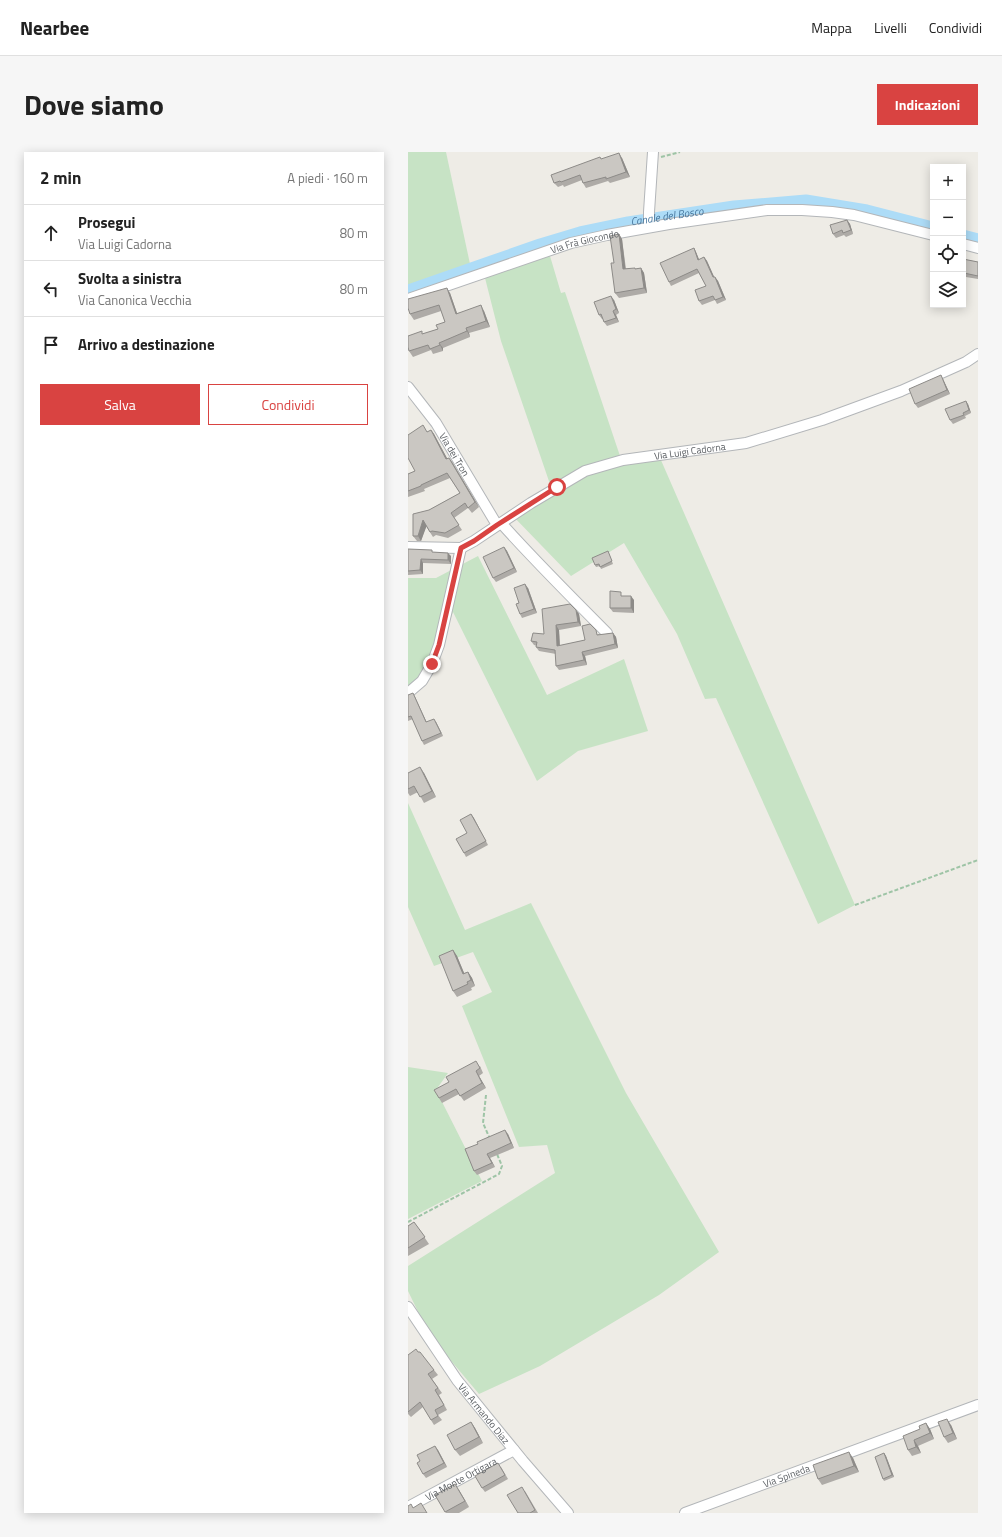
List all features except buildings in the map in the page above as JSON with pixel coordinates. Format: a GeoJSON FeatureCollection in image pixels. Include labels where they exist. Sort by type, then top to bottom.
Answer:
{"type":"FeatureCollection","features":[{"type":"Feature","properties":{"kind":"street"},"geometry":{"type":"LineString","coordinates":[[649,226],[652,156]]}},
{"type":"Feature","properties":{"kind":"street","name":"Via Frà Giocondo"},"geometry":{"type":"LineString","coordinates":[[408,299],[571,243],[607,234],[649,226],[767,210],[802,210],[854,215],[930,234]]}},
{"type":"Feature","properties":{"kind":"street"},"geometry":{"type":"LineString","coordinates":[[966,245],[978,248]]}},
{"type":"Feature","properties":{"kind":"street","name":"Via Luigi Cadorna"},"geometry":{"type":"LineString","coordinates":[[461,548],[531,503],[585,471],[623,460],[746,443],[822,420],[901,391],[966,362],[978,354]]}},
{"type":"Feature","properties":{"kind":"street","name":"Via dei Tron"},"geometry":{"type":"LineString","coordinates":[[408,386],[436,423],[499,524],[608,633]]}},
{"type":"Feature","properties":{"kind":"street"},"geometry":{"type":"LineString","coordinates":[[408,547],[461,548],[439,645],[432,664],[422,681],[408,693]]}},
{"type":"Feature","properties":{"kind":"street","name":"Via Armando Diaz"},"geometry":{"type":"LineString","coordinates":[[408,1307],[457,1380],[568,1513]]}},
{"type":"Feature","properties":{"kind":"street","name":"Via Spineda"},"geometry":{"type":"LineString","coordinates":[[685,1513],[978,1405]]}},
{"type":"Feature","properties":{"kind":"street","name":"Via Monte Ortigara"},"geometry":{"type":"LineString","coordinates":[[408,1507],[514,1450]]}},
{"type":"Feature","properties":{"kind":"path"},"geometry":{"type":"LineString","coordinates":[[652,156],[680,152]]}},
{"type":"Feature","properties":{"kind":"path"},"geometry":{"type":"LineString","coordinates":[[856,905],[978,860]]}},
{"type":"Feature","properties":{"kind":"path"},"geometry":{"type":"LineString","coordinates":[[486,1095],[483,1124],[493,1145]]}},
{"type":"Feature","properties":{"kind":"path"},"geometry":{"type":"LineString","coordinates":[[408,1222],[499,1174],[502,1166],[496,1152]]}},
{"type":"Feature","properties":{"kind":"green space"},"geometry":{"type":"Polygon","coordinates":[[[408,152],[446,152],[470,264],[408,285],[408,152]]]}},
{"type":"Feature","properties":{"kind":"green space"},"geometry":{"type":"Polygon","coordinates":[[[550,256],[561,293],[565,292],[620,456],[633,453],[657,451],[855,905],[818,924],[716,698],[705,699],[677,634],[624,543],[571,576],[511,514],[552,490],[501,341],[485,278],[550,256]]]}},
{"type":"Feature","properties":{"kind":"green space"},"geometry":{"type":"Polygon","coordinates":[[[478,556],[547,695],[624,659],[648,731],[578,751],[537,781],[453,612],[428,681],[408,691],[408,578],[436,578],[478,556]]]}},
{"type":"Feature","properties":{"kind":"green space"},"geometry":{"type":"Polygon","coordinates":[[[408,803],[465,930],[531,903],[626,1093],[719,1252],[659,1295],[540,1366],[479,1394],[442,1350],[423,1322],[408,1291],[408,1266],[555,1173],[547,1145],[519,1147],[462,1006],[492,992],[473,952],[434,966],[408,907],[408,803]]]}},
{"type":"Feature","properties":{"kind":"green space"},"geometry":{"type":"Polygon","coordinates":[[[408,1067],[448,1073],[436,1090],[482,1181],[408,1219],[408,1067]]]}},
{"type":"Feature","properties":{"kind":"waterway","name":"Canale del Bosco"},"geometry":{"type":"LineString","coordinates":[[408,290],[540,244],[580,232],[628,222],[734,206],[806,200],[867,210],[930,226]]}},
{"type":"Feature","properties":{"kind":"waterway","name":"Canale del Bosco"},"geometry":{"type":"LineString","coordinates":[[966,236],[978,239]]}},
{"type":"Feature","properties":{"kind":"route"},"geometry":{"type":"LineString","coordinates":[[432,664],[439,645],[461,548],[557,487]]}}]}
